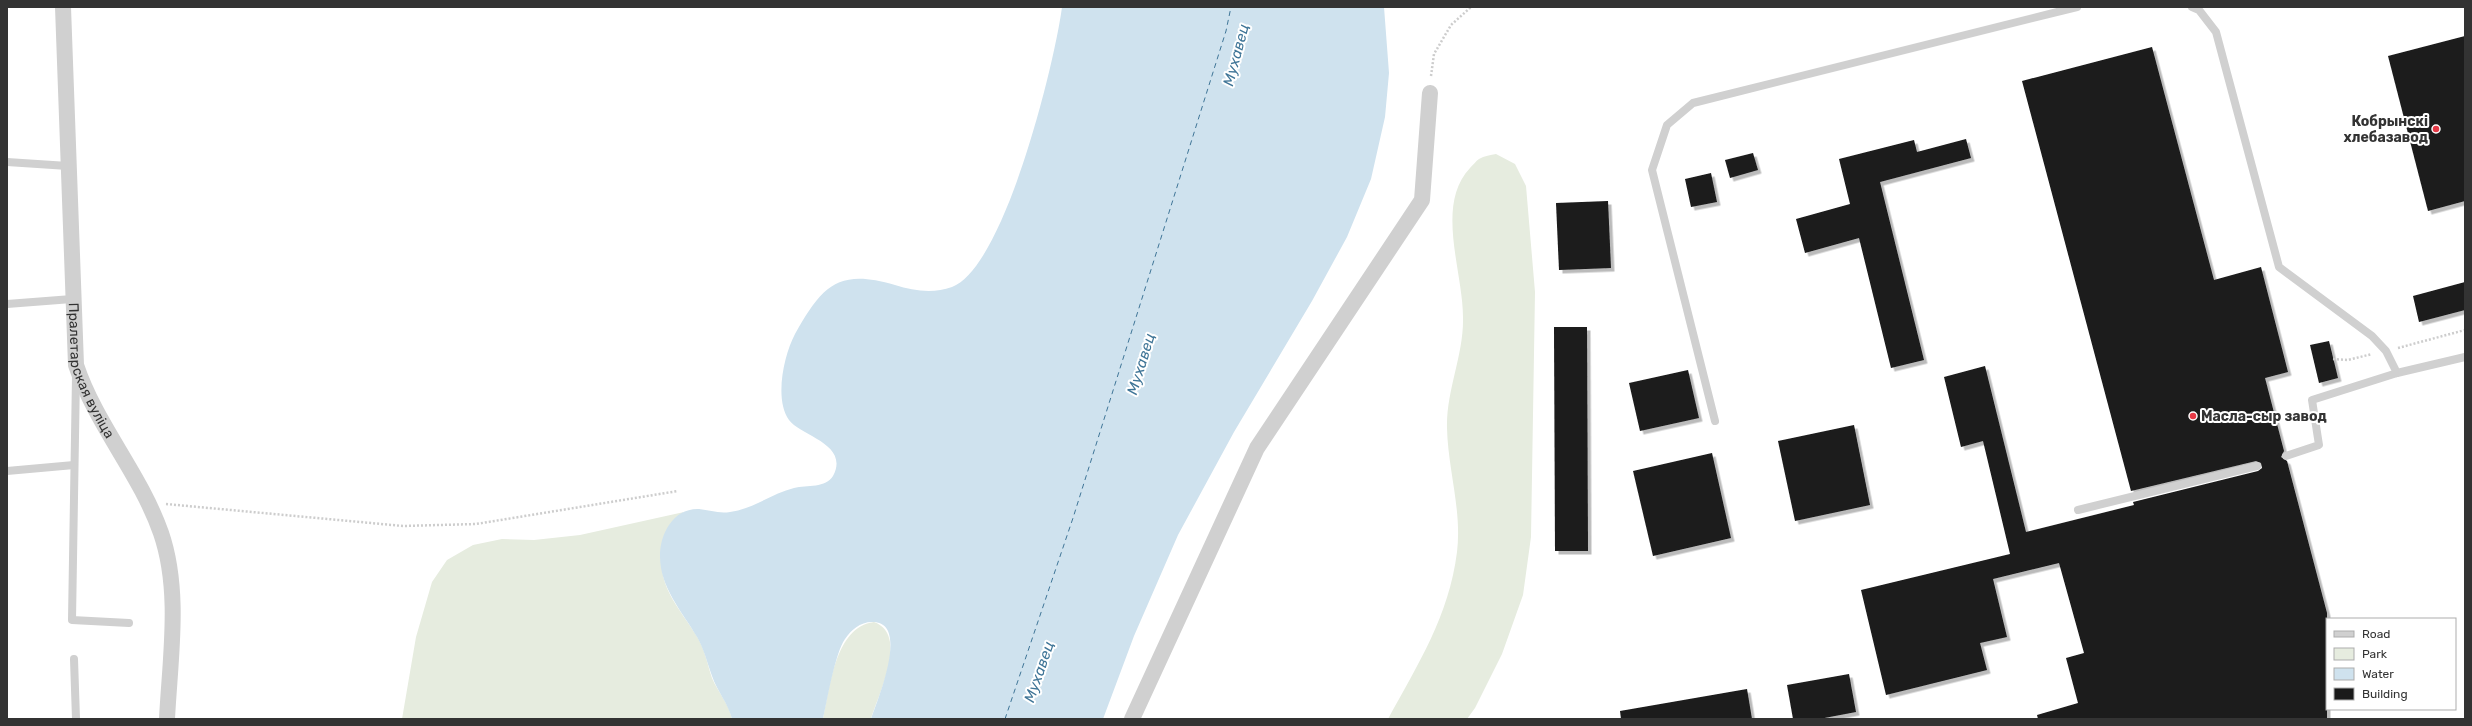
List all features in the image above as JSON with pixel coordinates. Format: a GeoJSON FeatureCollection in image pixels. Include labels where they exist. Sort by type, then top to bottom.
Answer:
{"type":"FeatureCollection","features":[{"type":"Feature","properties":{"kind":"street","name":"Пралетарская вуліца"},"geometry":{"type":"LineString","coordinates":[[63,7],[72,299],[76,365],[84,390],[147,502],[161,532],[170,566],[172,606],[166,719]]}},
{"type":"Feature","properties":{"kind":"street"},"geometry":{"type":"LineString","coordinates":[[1132,719],[1257,448],[1422,200],[1430,94]]}},
{"type":"Feature","properties":{"kind":"lane"},"geometry":{"type":"LineString","coordinates":[[1715,421],[1652,170],[1667,125],[1693,103],[2077,7]]}},
{"type":"Feature","properties":{"kind":"lane"},"geometry":{"type":"LineString","coordinates":[[2192,7],[2199,10],[2216,32],[2279,267],[2372,336],[2386,351],[2397,373]]}},
{"type":"Feature","properties":{"kind":"lane"},"geometry":{"type":"LineString","coordinates":[[7,162],[68,166]]}},
{"type":"Feature","properties":{"kind":"lane"},"geometry":{"type":"LineString","coordinates":[[7,304],[72,299]]}},
{"type":"Feature","properties":{"kind":"lane"},"geometry":{"type":"LineString","coordinates":[[2286,456],[2319,445],[2312,400],[2397,373],[2465,357]]}},
{"type":"Feature","properties":{"kind":"lane"},"geometry":{"type":"LineString","coordinates":[[76,365],[72,620],[129,623]]}},
{"type":"Feature","properties":{"kind":"lane"},"geometry":{"type":"LineString","coordinates":[[7,470],[74,465]]}},
{"type":"Feature","properties":{"kind":"lane"},"geometry":{"type":"LineString","coordinates":[[2078,510],[2257,466]]}},
{"type":"Feature","properties":{"kind":"lane"},"geometry":{"type":"LineString","coordinates":[[74,659],[76,719]]}},
{"type":"Feature","properties":{"kind":"path"},"geometry":{"type":"LineString","coordinates":[[1430,94],[1434,54],[1451,25],[1471,7]]}},
{"type":"Feature","properties":{"kind":"path"},"geometry":{"type":"LineString","coordinates":[[147,502],[411,526],[476,524],[678,491]]}},
{"type":"Feature","properties":{"kind":"green space"},"geometry":{"type":"Polygon","coordinates":[[[1496,154],[1515,164],[1526,186],[1535,292],[1531,537],[1523,595],[1502,654],[1475,708],[1467,719],[1388,719],[1431,639],[1440,618],[1453,575],[1457,552],[1458,521],[1448,444],[1447,414],[1461,345],[1463,317],[1462,299],[1453,239],[1452,219],[1454,200],[1460,183],[1470,168],[1479,159],[1496,154]]]}},
{"type":"Feature","properties":{"kind":"green space"},"geometry":{"type":"Polygon","coordinates":[[[684,512],[671,524],[665,541],[662,555],[664,580],[674,602],[699,640],[714,683],[731,714],[732,719],[402,719],[416,637],[432,582],[447,560],[473,545],[502,539],[534,540],[580,535],[684,512]]]}},
{"type":"Feature","properties":{"kind":"green space"},"geometry":{"type":"Polygon","coordinates":[[[874,622],[884,629],[889,639],[891,652],[885,680],[871,719],[823,719],[836,660],[843,646],[851,635],[861,626],[874,622]]]}},
{"type":"Feature","properties":{"kind":"water","name":"Мухавец"},"geometry":{"type":"Polygon","coordinates":[[[1062,7],[1384,7],[1389,73],[1385,117],[1371,179],[1347,237],[1312,301],[1234,432],[1178,535],[1134,636],[1103,719],[871,719],[884,680],[890,648],[889,634],[883,625],[868,622],[856,627],[847,636],[841,646],[829,689],[823,719],[732,719],[714,681],[704,651],[673,599],[664,578],[660,556],[662,539],[665,531],[675,518],[690,510],[699,509],[722,513],[730,512],[747,508],[786,490],[826,483],[830,480],[833,476],[836,465],[835,456],[830,448],[795,426],[789,420],[784,411],[781,389],[782,377],[787,353],[795,334],[805,317],[823,293],[834,285],[845,280],[875,280],[909,289],[931,291],[952,287],[972,271],[991,243],[1008,204],[1024,160],[1049,71],[1062,7]]]}},
{"type":"Feature","properties":{"kind":"building","name":"Кобрынскі хлебазавод"},"geometry":{"type":"Polygon","coordinates":[[[2465,36],[2465,201],[2428,211],[2388,56],[2465,36]]]}},
{"type":"Feature","properties":{"kind":"building"},"geometry":{"type":"Polygon","coordinates":[[[2152,47],[2214,280],[2261,267],[2288,372],[2265,378],[2284,451],[2281,457],[2287,461],[2327,613],[2327,719],[2038,719],[2037,715],[2078,703],[2066,658],[2084,653],[2059,563],[1993,579],[2007,637],[1980,643],[1987,670],[1886,695],[1861,590],[2010,554],[1983,441],[1961,447],[1944,377],[1985,366],[2026,532],[2134,505],[2133,502],[2258,471],[2262,468],[2261,463],[2256,461],[2131,491],[2022,81],[2152,47]]]}},
{"type":"Feature","properties":{"kind":"building"},"geometry":{"type":"Polygon","coordinates":[[[1966,139],[1971,158],[1880,182],[1924,360],[1891,368],[1859,238],[1805,253],[1796,219],[1850,204],[1839,159],[1914,140],[1917,152],[1966,139]]]}},
{"type":"Feature","properties":{"kind":"building"},"geometry":{"type":"Polygon","coordinates":[[[1753,153],[1758,170],[1730,178],[1725,160],[1753,153]]]}},
{"type":"Feature","properties":{"kind":"building"},"geometry":{"type":"Polygon","coordinates":[[[1711,173],[1717,202],[1691,207],[1685,179],[1711,173]]]}},
{"type":"Feature","properties":{"kind":"building"},"geometry":{"type":"Polygon","coordinates":[[[1608,201],[1611,268],[1559,270],[1556,203],[1608,201]]]}},
{"type":"Feature","properties":{"kind":"building"},"geometry":{"type":"Polygon","coordinates":[[[2465,282],[2465,310],[2419,322],[2413,296],[2465,282]]]}},
{"type":"Feature","properties":{"kind":"building"},"geometry":{"type":"Polygon","coordinates":[[[1554,327],[1587,327],[1588,551],[1555,551],[1554,327]]]}},
{"type":"Feature","properties":{"kind":"building"},"geometry":{"type":"Polygon","coordinates":[[[2329,341],[2338,378],[2319,383],[2310,345],[2329,341]]]}},
{"type":"Feature","properties":{"kind":"building"},"geometry":{"type":"Polygon","coordinates":[[[1688,370],[1699,418],[1640,431],[1629,383],[1688,370]]]}},
{"type":"Feature","properties":{"kind":"building"},"geometry":{"type":"Polygon","coordinates":[[[1854,425],[1870,505],[1795,521],[1778,441],[1854,425]]]}},
{"type":"Feature","properties":{"kind":"building"},"geometry":{"type":"Polygon","coordinates":[[[1712,453],[1731,538],[1653,556],[1633,471],[1712,453]]]}},
{"type":"Feature","properties":{"kind":"building"},"geometry":{"type":"Polygon","coordinates":[[[1849,674],[1856,712],[1819,719],[1793,719],[1787,685],[1849,674]]]}},
{"type":"Feature","properties":{"kind":"building"},"geometry":{"type":"Polygon","coordinates":[[[1747,689],[1752,719],[1621,719],[1620,711],[1747,689]]]}},
{"type":"Feature","properties":{"kind":"ferry route"},"geometry":{"type":"LineString","coordinates":[[1005,719],[1073,518],[1226,31],[1231,7]]}},
{"type":"Feature","properties":{"kind":"place","name":"Кобрынскі хлебазавод"},"geometry":{"type":"Point","coordinates":[2436,129]}},
{"type":"Feature","properties":{"kind":"place","name":"Масла-сыр завод"},"geometry":{"type":"Point","coordinates":[2193,416]}}]}
